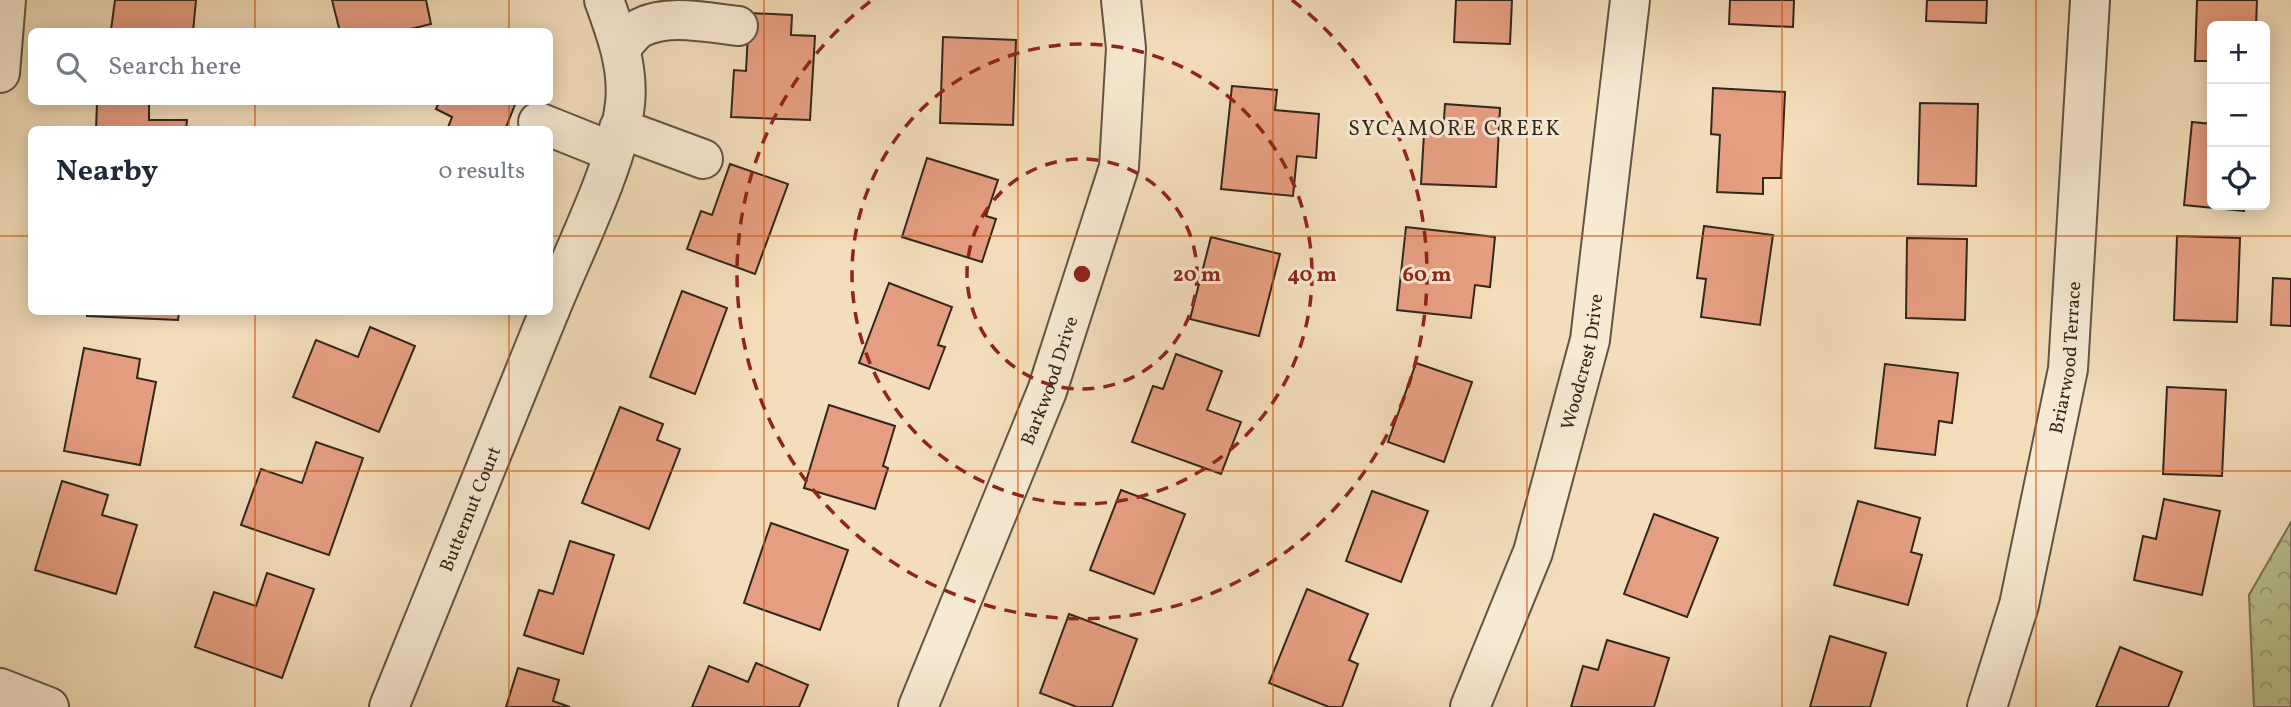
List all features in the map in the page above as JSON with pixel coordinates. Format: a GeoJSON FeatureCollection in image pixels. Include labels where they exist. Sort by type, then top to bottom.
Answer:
{"type":"FeatureCollection","features":[{"type":"Feature","properties":{"kind":"street"},"geometry":{"type":"LineString","coordinates":[[0,73],[6,0]]}},
{"type":"Feature","properties":{"kind":"street","name":"Butternut Court"},"geometry":{"type":"LineString","coordinates":[[553,301],[616,140],[625,103],[621,47],[604,0]]}},
{"type":"Feature","properties":{"kind":"street","name":"Barkwood Drive"},"geometry":{"type":"LineString","coordinates":[[918,707],[1047,391],[1119,167],[1126,47],[1121,0]]}},
{"type":"Feature","properties":{"kind":"street","name":"Woodcrest Drive"},"geometry":{"type":"LineString","coordinates":[[1470,707],[1533,552],[1590,340],[1630,0]]}},
{"type":"Feature","properties":{"kind":"street","name":"Briarwood Terrace"},"geometry":{"type":"LineString","coordinates":[[1987,707],[2019,605],[2068,369],[2090,0]]}},
{"type":"Feature","properties":{"kind":"street"},"geometry":{"type":"LineString","coordinates":[[621,47],[639,28],[657,23],[676,21],[738,26]]}},
{"type":"Feature","properties":{"kind":"street"},"geometry":{"type":"LineString","coordinates":[[538,122],[703,159]]}},
{"type":"Feature","properties":{"kind":"street","name":"Butternut Court"},"geometry":{"type":"LineString","coordinates":[[389,707],[547,315]]}},
{"type":"Feature","properties":{"kind":"street"},"geometry":{"type":"LineString","coordinates":[[0,688],[48,707]]}},
{"type":"Feature","properties":{"kind":"green space"},"geometry":{"type":"Polygon","coordinates":[[[2291,522],[2291,707],[2254,707],[2249,595],[2291,522]]]}},
{"type":"Feature","properties":{"kind":"building"},"geometry":{"type":"Polygon","coordinates":[[[115,0],[196,0],[193,28],[111,28],[115,0]]]}},
{"type":"Feature","properties":{"kind":"building"},"geometry":{"type":"Polygon","coordinates":[[[332,0],[426,0],[431,24],[414,28],[339,28],[332,0]]]}},
{"type":"Feature","properties":{"kind":"building"},"geometry":{"type":"Polygon","coordinates":[[[1456,0],[1512,0],[1510,44],[1454,42],[1456,0]]]}},
{"type":"Feature","properties":{"kind":"building"},"geometry":{"type":"Polygon","coordinates":[[[1730,0],[1794,0],[1793,27],[1729,24],[1730,0]]]}},
{"type":"Feature","properties":{"kind":"building"},"geometry":{"type":"Polygon","coordinates":[[[1927,0],[1987,0],[1986,23],[1926,21],[1927,0]]]}},
{"type":"Feature","properties":{"kind":"building"},"geometry":{"type":"Polygon","coordinates":[[[2197,0],[2257,0],[2256,21],[2207,21],[2207,61],[2195,61],[2197,0]]]}},
{"type":"Feature","properties":{"kind":"building"},"geometry":{"type":"Polygon","coordinates":[[[749,13],[792,15],[791,35],[815,36],[810,120],[731,117],[734,70],[746,71],[749,13]]]}},
{"type":"Feature","properties":{"kind":"building"},"geometry":{"type":"Polygon","coordinates":[[[943,37],[1016,40],[1013,125],[940,123],[943,37]]]}},
{"type":"Feature","properties":{"kind":"building"},"geometry":{"type":"Polygon","coordinates":[[[1232,86],[1277,90],[1275,110],[1319,114],[1316,158],[1297,156],[1293,196],[1221,189],[1232,86]]]}},
{"type":"Feature","properties":{"kind":"building"},"geometry":{"type":"Polygon","coordinates":[[[1713,88],[1785,92],[1781,178],[1763,178],[1763,194],[1717,192],[1720,135],[1711,134],[1713,88]]]}},
{"type":"Feature","properties":{"kind":"building"},"geometry":{"type":"Polygon","coordinates":[[[1920,103],[1978,104],[1976,186],[1918,184],[1920,103]]]}},
{"type":"Feature","properties":{"kind":"building"},"geometry":{"type":"Polygon","coordinates":[[[1445,104],[1500,108],[1496,187],[1421,184],[1424,134],[1443,135],[1445,104]]]}},
{"type":"Feature","properties":{"kind":"building"},"geometry":{"type":"Polygon","coordinates":[[[97,105],[149,105],[149,120],[187,120],[186,126],[96,126],[97,105]]]}},
{"type":"Feature","properties":{"kind":"building"},"geometry":{"type":"Polygon","coordinates":[[[438,105],[515,105],[507,126],[449,126],[452,117],[436,109],[438,105]]]}},
{"type":"Feature","properties":{"kind":"building"},"geometry":{"type":"Polygon","coordinates":[[[2192,122],[2207,124],[2207,207],[2184,205],[2192,122]]]}},
{"type":"Feature","properties":{"kind":"building"},"geometry":{"type":"Polygon","coordinates":[[[927,158],[998,180],[986,216],[996,219],[982,262],[902,237],[927,158]]]}},
{"type":"Feature","properties":{"kind":"building"},"geometry":{"type":"Polygon","coordinates":[[[730,164],[788,184],[755,274],[687,249],[701,211],[712,215],[730,164]]]}},
{"type":"Feature","properties":{"kind":"building"},"geometry":{"type":"Polygon","coordinates":[[[1704,226],[1773,235],[1760,325],[1701,317],[1706,279],[1697,278],[1704,226]]]}},
{"type":"Feature","properties":{"kind":"building"},"geometry":{"type":"Polygon","coordinates":[[[1406,227],[1495,237],[1490,287],[1475,285],[1471,318],[1397,310],[1406,227]]]}},
{"type":"Feature","properties":{"kind":"building"},"geometry":{"type":"Polygon","coordinates":[[[2177,236],[2240,238],[2237,322],[2174,320],[2177,236]]]}},
{"type":"Feature","properties":{"kind":"building"},"geometry":{"type":"Polygon","coordinates":[[[1211,237],[1280,254],[1259,336],[1190,319],[1211,237]]]}},
{"type":"Feature","properties":{"kind":"building"},"geometry":{"type":"Polygon","coordinates":[[[1907,238],[1967,239],[1965,320],[1906,318],[1907,238]]]}},
{"type":"Feature","properties":{"kind":"building"},"geometry":{"type":"Polygon","coordinates":[[[2273,278],[2291,279],[2291,326],[2271,325],[2273,278]]]}},
{"type":"Feature","properties":{"kind":"building"},"geometry":{"type":"Polygon","coordinates":[[[889,283],[952,307],[938,345],[945,347],[929,389],[859,363],[889,283]]]}},
{"type":"Feature","properties":{"kind":"building"},"geometry":{"type":"Polygon","coordinates":[[[682,291],[727,308],[695,394],[650,377],[682,291]]]}},
{"type":"Feature","properties":{"kind":"building"},"geometry":{"type":"Polygon","coordinates":[[[87,315],[179,315],[178,320],[87,315]]]}},
{"type":"Feature","properties":{"kind":"building"},"geometry":{"type":"Polygon","coordinates":[[[370,327],[415,346],[379,432],[293,397],[316,340],[358,357],[370,327]]]}},
{"type":"Feature","properties":{"kind":"building"},"geometry":{"type":"Polygon","coordinates":[[[84,348],[140,359],[137,378],[156,382],[140,465],[64,451],[84,348]]]}},
{"type":"Feature","properties":{"kind":"building"},"geometry":{"type":"Polygon","coordinates":[[[1176,354],[1222,371],[1207,410],[1241,422],[1221,474],[1132,442],[1153,386],[1163,389],[1176,354]]]}},
{"type":"Feature","properties":{"kind":"building"},"geometry":{"type":"Polygon","coordinates":[[[1416,363],[1472,382],[1444,462],[1388,442],[1416,363]]]}},
{"type":"Feature","properties":{"kind":"building"},"geometry":{"type":"Polygon","coordinates":[[[1885,364],[1958,373],[1952,423],[1939,421],[1935,455],[1875,448],[1885,364]]]}},
{"type":"Feature","properties":{"kind":"building"},"geometry":{"type":"Polygon","coordinates":[[[2167,387],[2226,390],[2222,476],[2163,474],[2167,387]]]}},
{"type":"Feature","properties":{"kind":"building"},"geometry":{"type":"Polygon","coordinates":[[[829,405],[895,426],[883,466],[888,468],[875,509],[804,488],[829,405]]]}},
{"type":"Feature","properties":{"kind":"building"},"geometry":{"type":"Polygon","coordinates":[[[620,407],[663,424],[657,440],[680,449],[649,529],[582,503],[620,407]]]}},
{"type":"Feature","properties":{"kind":"building"},"geometry":{"type":"Polygon","coordinates":[[[316,442],[363,458],[329,555],[241,525],[261,469],[302,483],[316,442]]]}},
{"type":"Feature","properties":{"kind":"building"},"geometry":{"type":"Polygon","coordinates":[[[62,481],[108,495],[102,515],[137,525],[116,594],[35,570],[62,481]]]}},
{"type":"Feature","properties":{"kind":"building"},"geometry":{"type":"Polygon","coordinates":[[[1121,490],[1185,514],[1154,594],[1090,570],[1121,490]]]}},
{"type":"Feature","properties":{"kind":"building"},"geometry":{"type":"Polygon","coordinates":[[[1372,491],[1428,511],[1401,582],[1346,561],[1372,491]]]}},
{"type":"Feature","properties":{"kind":"building"},"geometry":{"type":"Polygon","coordinates":[[[2164,499],[2220,511],[2202,595],[2134,580],[2143,536],[2156,539],[2164,499]]]}},
{"type":"Feature","properties":{"kind":"building"},"geometry":{"type":"Polygon","coordinates":[[[1858,501],[1920,518],[1911,552],[1922,555],[1908,605],[1834,585],[1858,501]]]}},
{"type":"Feature","properties":{"kind":"building"},"geometry":{"type":"Polygon","coordinates":[[[1654,514],[1718,538],[1687,617],[1624,594],[1654,514]]]}},
{"type":"Feature","properties":{"kind":"building"},"geometry":{"type":"Polygon","coordinates":[[[771,523],[848,550],[820,630],[744,603],[771,523]]]}},
{"type":"Feature","properties":{"kind":"building"},"geometry":{"type":"Polygon","coordinates":[[[570,541],[614,555],[583,654],[524,635],[539,590],[553,594],[570,541]]]}},
{"type":"Feature","properties":{"kind":"building"},"geometry":{"type":"Polygon","coordinates":[[[267,573],[314,589],[282,678],[195,647],[214,592],[256,606],[267,573]]]}},
{"type":"Feature","properties":{"kind":"building"},"geometry":{"type":"Polygon","coordinates":[[[1307,589],[1368,614],[1349,660],[1358,664],[1342,707],[1329,707],[1269,683],[1307,589]]]}},
{"type":"Feature","properties":{"kind":"building"},"geometry":{"type":"Polygon","coordinates":[[[1069,614],[1137,639],[1112,707],[1077,707],[1040,693],[1069,614]]]}},
{"type":"Feature","properties":{"kind":"building"},"geometry":{"type":"Polygon","coordinates":[[[1830,636],[1886,653],[1870,707],[1810,707],[1830,636]]]}},
{"type":"Feature","properties":{"kind":"building"},"geometry":{"type":"Polygon","coordinates":[[[1607,640],[1669,658],[1654,707],[1571,707],[1583,666],[1598,670],[1607,640]]]}},
{"type":"Feature","properties":{"kind":"building"},"geometry":{"type":"Polygon","coordinates":[[[2120,647],[2182,672],[2168,707],[2096,707],[2120,647]]]}},
{"type":"Feature","properties":{"kind":"building"},"geometry":{"type":"Polygon","coordinates":[[[756,663],[808,685],[799,707],[692,707],[709,666],[748,682],[756,663]]]}},
{"type":"Feature","properties":{"kind":"building"},"geometry":{"type":"Polygon","coordinates":[[[518,668],[559,680],[553,701],[570,707],[506,707],[518,668]]]}},
{"type":"Feature","properties":{"kind":"district","name":"SYCAMORE CREEK"},"geometry":{"type":"Point","coordinates":[1455,128]}}]}
